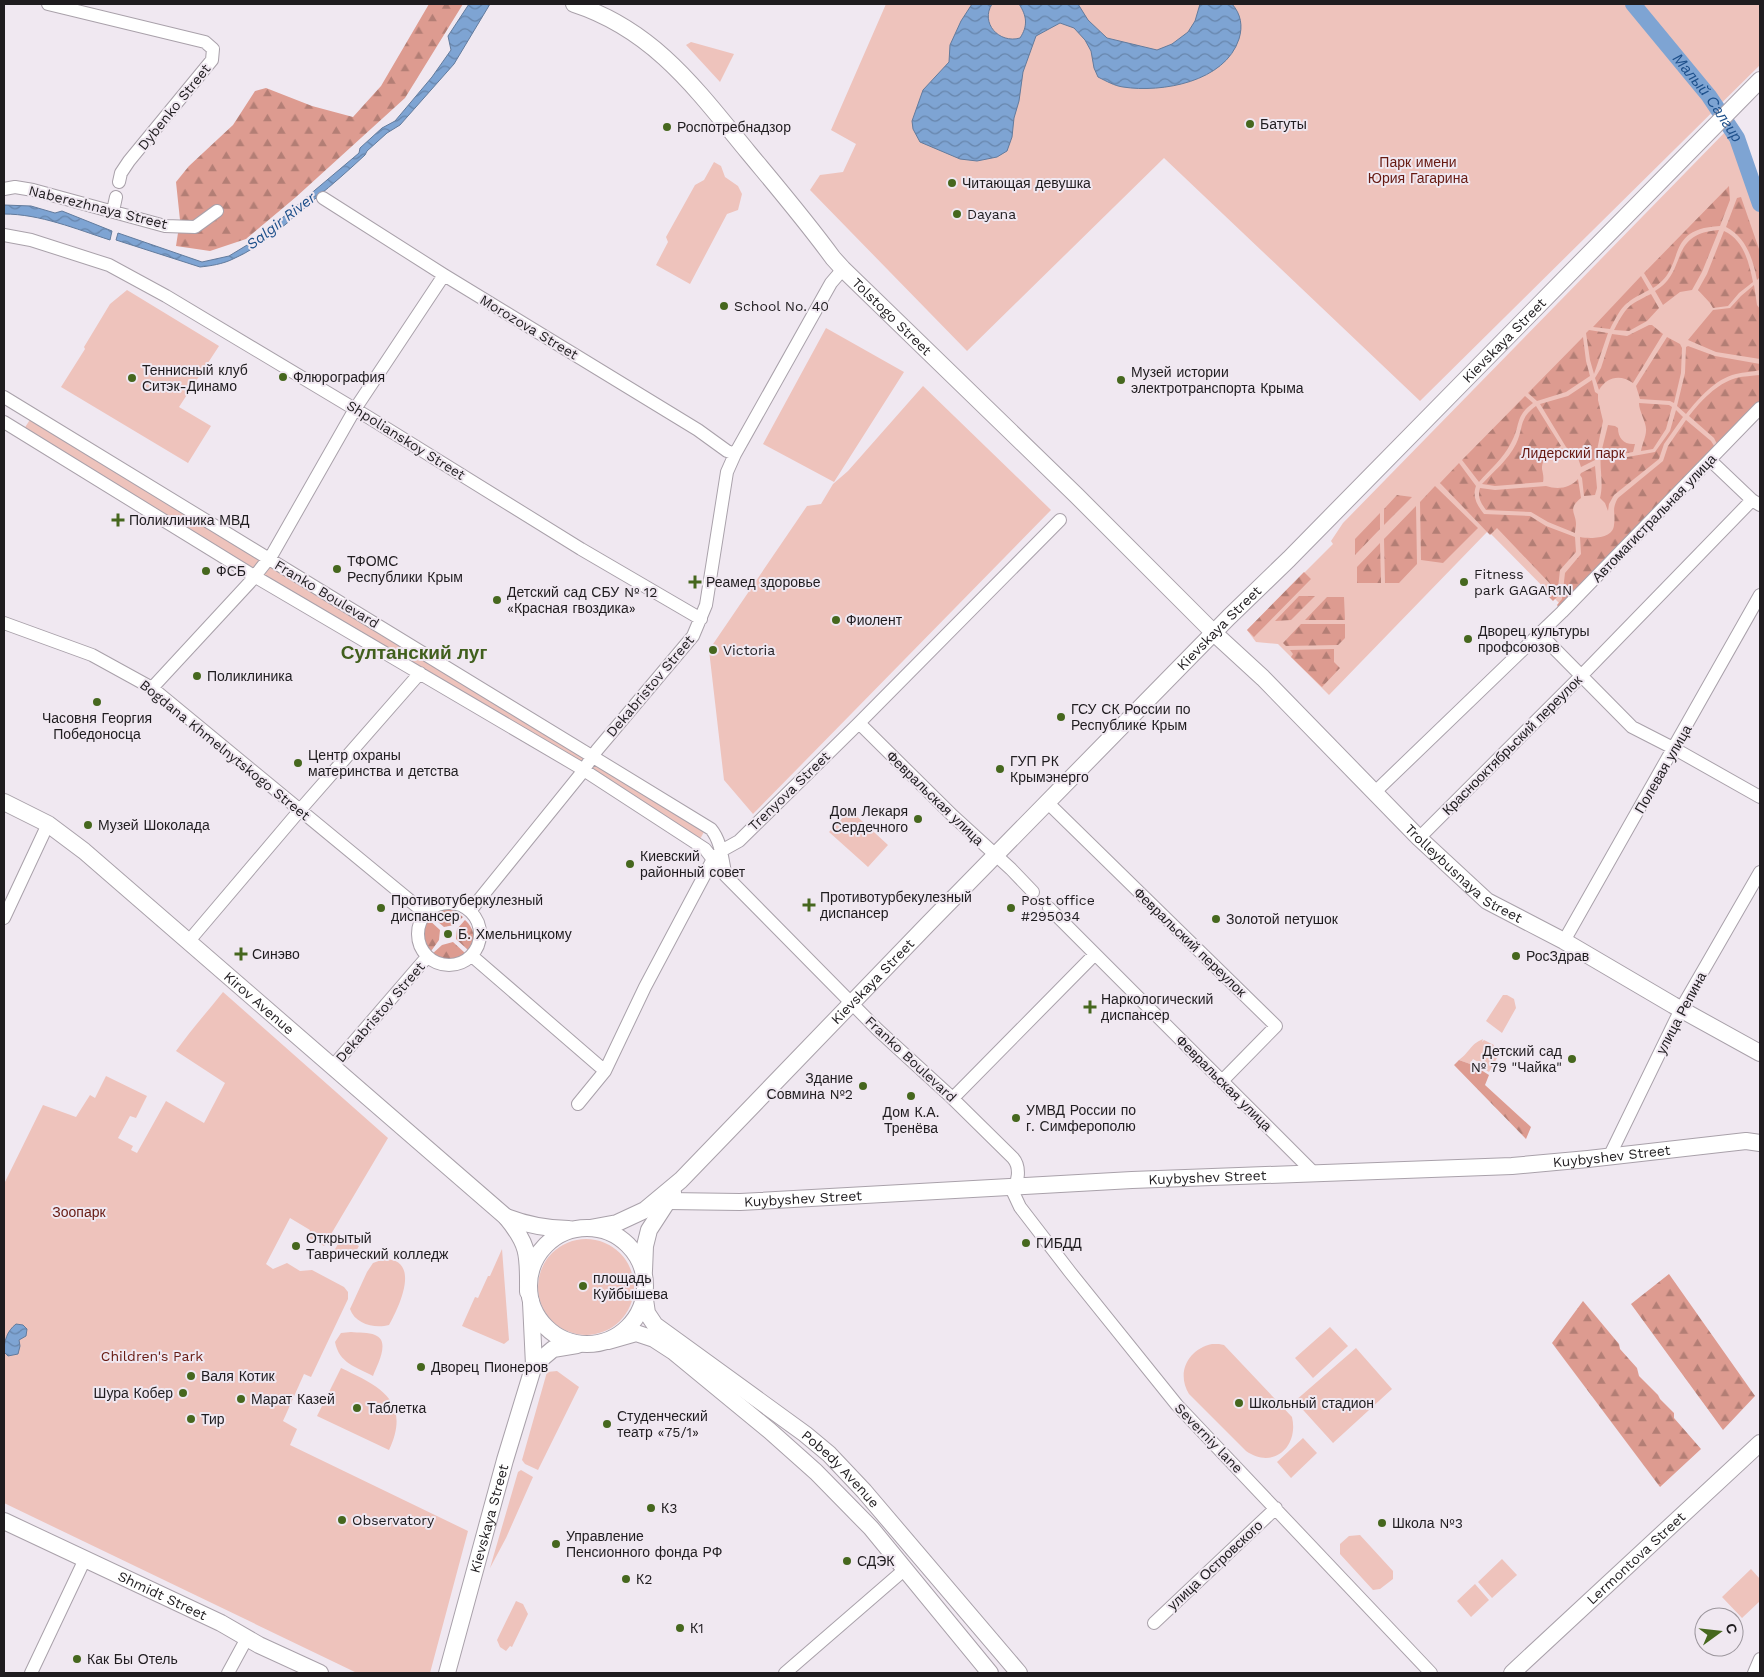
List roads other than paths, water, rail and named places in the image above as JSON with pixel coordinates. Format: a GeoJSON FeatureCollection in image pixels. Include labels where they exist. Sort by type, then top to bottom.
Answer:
{"type":"FeatureCollection","features":[{"type":"Feature","properties":{"kind":"main road","name":"Tolstogo Street"},"geometry":{"type":"LineString","coordinates":[[574,4],[620,24],[643,38],[692,84],[780,189],[843,269],[1090,509],[1214,633]]}},
{"type":"Feature","properties":{"kind":"main road","name":"Kievskaya Street"},"geometry":{"type":"LineString","coordinates":[[587,1228],[617,1223],[645,1210],[681,1180],[1214,633],[1706,135],[1738,100],[1760,80]]}},
{"type":"Feature","properties":{"kind":"main road","name":"Trolleybusnaya Street"},"geometry":{"type":"LineString","coordinates":[[1214,633],[1263,678],[1419,838],[1488,901],[1564,941],[1760,1053]]}},
{"type":"Feature","properties":{"kind":"main road","name":"Kirov Avenue"},"geometry":{"type":"LineString","coordinates":[[4,802],[48,824],[84,851],[506,1216]]}},
{"type":"Feature","properties":{"kind":"main road"},"geometry":{"type":"LineString","coordinates":[[1753,1142],[1760,1129]]}},
{"type":"Feature","properties":{"kind":"main road","name":"Kuybyshev Street"},"geometry":{"type":"LineString","coordinates":[[668,1202],[727,1202],[919,1193],[1017,1185],[1512,1166],[1753,1142]]}},
{"type":"Feature","properties":{"kind":"main road","name":"Kievskaya Street"},"geometry":{"type":"LineString","coordinates":[[644,1285],[645,1246],[649,1230],[681,1180]]}},
{"type":"Feature","properties":{"kind":"main road"},"geometry":{"type":"LineString","coordinates":[[506,1216],[518,1222],[550,1229],[587,1228],[611,1234],[632,1249],[641,1267],[644,1285],[639,1310],[631,1326],[624,1332],[599,1344],[553,1349],[534,1365]]}},
{"type":"Feature","properties":{"kind":"main road"},"geometry":{"type":"LineString","coordinates":[[506,1216],[519,1232],[528,1254],[530,1297],[536,1314],[544,1326],[554,1334],[580,1345]]}},
{"type":"Feature","properties":{"kind":"main road"},"geometry":{"type":"LineString","coordinates":[[530,1297],[532,1267],[546,1244],[557,1236],[569,1231],[587,1228]]}},
{"type":"Feature","properties":{"kind":"main road","name":"Pobedy Avenue"},"geometry":{"type":"LineString","coordinates":[[644,1285],[647,1313],[655,1325],[805,1434],[829,1454],[864,1491],[1019,1673]]}},
{"type":"Feature","properties":{"kind":"main road","name":"Kievskaya Street"},"geometry":{"type":"LineString","coordinates":[[446,1673],[505,1460],[534,1365],[530,1297]]}},
{"type":"Feature","properties":{"kind":"main road","name":"Pobedy Avenue"},"geometry":{"type":"LineString","coordinates":[[608,1341],[636,1333],[654,1339],[674,1352],[770,1431],[816,1472],[871,1528],[990,1673]]}},
{"type":"Feature","properties":{"kind":"main road","name":"Lermontova Street"},"geometry":{"type":"LineString","coordinates":[[1512,1673],[1760,1443]]}},
{"type":"Feature","properties":{"kind":"main road","name":"Shmidt Street"},"geometry":{"type":"LineString","coordinates":[[4,1521],[212,1619],[246,1638],[320,1673]]}},
{"type":"Feature","properties":{"kind":"street","name":"Dybenko Street"},"geometry":{"type":"LineString","coordinates":[[48,4],[205,42],[213,48],[212,60],[129,161],[121,173],[119,182]]}},
{"type":"Feature","properties":{"kind":"street","name":"Naberezhnaya Street"},"geometry":{"type":"LineString","coordinates":[[4,189],[33,190],[165,226],[195,227],[218,211]]}},
{"type":"Feature","properties":{"kind":"street"},"geometry":{"type":"LineString","coordinates":[[113,211],[116,197]]}},
{"type":"Feature","properties":{"kind":"street","name":"Morozova Street"},"geometry":{"type":"LineString","coordinates":[[323,198],[444,275],[698,430],[727,451],[735,454]]}},
{"type":"Feature","properties":{"kind":"street","name":"Shpolianskoy Street"},"geometry":{"type":"LineString","coordinates":[[4,235],[31,240],[109,266],[166,296],[355,409],[581,549],[701,619]]}},
{"type":"Feature","properties":{"kind":"street","name":"Dekabristov Street"},"geometry":{"type":"LineString","coordinates":[[470,911],[584,770],[592,756],[693,636],[706,605],[728,472],[735,454],[831,283],[843,269]]}},
{"type":"Feature","properties":{"kind":"street"},"geometry":{"type":"LineString","coordinates":[[152,688],[254,576],[268,558],[355,409],[444,275]]}},
{"type":"Feature","properties":{"kind":"street","name":"Franko Boulevard"},"geometry":{"type":"LineString","coordinates":[[4,397],[711,829],[714,833],[717,855],[725,875],[878,1030],[953,1098],[1017,1162],[1017,1185]]}},
{"type":"Feature","properties":{"kind":"street","name":"Автомагистральная улица"},"geometry":{"type":"LineString","coordinates":[[1375,792],[1540,634],[1711,461],[1760,408]]}},
{"type":"Feature","properties":{"kind":"street","name":"Franko Boulevard"},"geometry":{"type":"LineString","coordinates":[[4,422],[254,576],[584,770],[717,855]]}},
{"type":"Feature","properties":{"kind":"street"},"geometry":{"type":"LineString","coordinates":[[1711,461],[1756,503]]}},
{"type":"Feature","properties":{"kind":"street","name":"Краснооктябрьский переулок"},"geometry":{"type":"LineString","coordinates":[[1419,838],[1756,503]]}},
{"type":"Feature","properties":{"kind":"street","name":"Trenyova Street"},"geometry":{"type":"LineString","coordinates":[[717,855],[739,841],[1060,520]]}},
{"type":"Feature","properties":{"kind":"street","name":"Полевая улица"},"geometry":{"type":"LineString","coordinates":[[1564,941],[1760,595]]}},
{"type":"Feature","properties":{"kind":"street","name":"Bogdana Khmelnytskogo Street"},"geometry":{"type":"LineString","coordinates":[[4,624],[92,655],[152,688],[426,913]]}},
{"type":"Feature","properties":{"kind":"street"},"geometry":{"type":"LineString","coordinates":[[1540,634],[1632,727],[1675,748],[1760,797]]}},
{"type":"Feature","properties":{"kind":"street"},"geometry":{"type":"LineString","coordinates":[[188,942],[420,673]]}},
{"type":"Feature","properties":{"kind":"street","name":"Февральская улица"},"geometry":{"type":"LineString","coordinates":[[859,723],[1033,892]]}},
{"type":"Feature","properties":{"kind":"street","name":"Февральский переулок"},"geometry":{"type":"LineString","coordinates":[[1048,803],[1276,1026],[1222,1080]]}},
{"type":"Feature","properties":{"kind":"street"},"geometry":{"type":"LineString","coordinates":[[4,918],[48,824]]}},
{"type":"Feature","properties":{"kind":"street"},"geometry":{"type":"LineString","coordinates":[[578,1104],[606,1071],[645,987],[717,855]]}},
{"type":"Feature","properties":{"kind":"street","name":"улица Репина"},"geometry":{"type":"LineString","coordinates":[[1609,1157],[1681,1009],[1760,872]]}},
{"type":"Feature","properties":{"kind":"street"},"geometry":{"type":"LineString","coordinates":[[448,903],[460,904],[470,911],[477,921],[480,933],[478,945],[472,956],[462,963],[450,966],[438,964],[427,957],[420,947],[417,936],[419,923],[426,913],[435,906],[448,903]]}},
{"type":"Feature","properties":{"kind":"street","name":"Февральская улица"},"geometry":{"type":"LineString","coordinates":[[1048,908],[1315,1174]]}},
{"type":"Feature","properties":{"kind":"street"},"geometry":{"type":"LineString","coordinates":[[953,1098],[1095,954]]}},
{"type":"Feature","properties":{"kind":"street"},"geometry":{"type":"LineString","coordinates":[[472,956],[606,1071]]}},
{"type":"Feature","properties":{"kind":"street","name":"Dekabristov Street"},"geometry":{"type":"LineString","coordinates":[[333,1066],[427,957]]}},
{"type":"Feature","properties":{"kind":"street","name":"Severniy lane"},"geometry":{"type":"LineString","coordinates":[[1017,1185],[1013,1192],[1020,1207],[1177,1405],[1432,1673]]}},
{"type":"Feature","properties":{"kind":"street","name":"улица Островского"},"geometry":{"type":"LineString","coordinates":[[1154,1623],[1276,1508]]}},
{"type":"Feature","properties":{"kind":"street"},"geometry":{"type":"LineString","coordinates":[[31,1673],[85,1559]]}},
{"type":"Feature","properties":{"kind":"street"},"geometry":{"type":"LineString","coordinates":[[785,1673],[904,1570]]}},
{"type":"Feature","properties":{"kind":"street"},"geometry":{"type":"LineString","coordinates":[[228,1673],[246,1638]]}},
{"type":"Feature","properties":{"kind":"street"},"geometry":{"type":"LineString","coordinates":[[1754,1673],[1760,1659]]}},
{"type":"Feature","properties":{"kind":"water","name":"Salgir River"},"geometry":{"type":"Polygon","coordinates":[[[469,4],[490,4],[454,64],[400,125],[387,133],[353,166],[266,240],[229,261],[200,267],[116,240],[118,233],[202,262],[229,256],[257,239],[359,153],[360,148],[382,128],[395,121],[432,77],[451,50],[448,36],[469,4]]]}},
{"type":"Feature","properties":{"kind":"water"},"geometry":{"type":"Polygon","coordinates":[[[972,4],[992,4],[988,18],[990,25],[999,35],[1012,39],[1020,38],[1025,25],[1024,13],[1019,4],[1078,4],[1088,20],[1107,38],[1157,50],[1172,44],[1188,32],[1195,21],[1200,4],[1232,4],[1239,16],[1241,29],[1239,39],[1232,54],[1206,75],[1173,86],[1139,88],[1117,86],[1098,77],[1094,68],[1091,51],[1085,40],[1074,28],[1060,23],[1036,36],[1023,72],[1012,137],[1007,151],[997,157],[977,161],[960,159],[920,142],[913,129],[912,121],[923,90],[949,62],[950,45],[961,21],[972,4]]]}},
{"type":"Feature","properties":{"kind":"water"},"geometry":{"type":"Polygon","coordinates":[[[4,205],[31,206],[55,213],[62,211],[112,231],[110,240],[44,219],[4,214],[4,205]]]}},
{"type":"Feature","properties":{"kind":"water"},"geometry":{"type":"Polygon","coordinates":[[[16,1324],[23,1325],[27,1329],[26,1336],[19,1340],[18,1354],[8,1356],[4,1352],[5,1340],[10,1330],[16,1324]]]}},
{"type":"Feature","properties":{"kind":"waterway","name":"Малый Салгир"},"geometry":{"type":"LineString","coordinates":[[1633,4],[1709,96],[1737,138],[1760,204]]}},
{"type":"Feature","properties":{"kind":"place","name":"Батуты"},"geometry":{"type":"Point","coordinates":[1250,124]}},
{"type":"Feature","properties":{"kind":"place","name":"Роспотребнадзор"},"geometry":{"type":"Point","coordinates":[667,127]}},
{"type":"Feature","properties":{"kind":"place","name":"Читающая девушка"},"geometry":{"type":"Point","coordinates":[952,183]}},
{"type":"Feature","properties":{"kind":"place","name":"Dayana"},"geometry":{"type":"Point","coordinates":[957,214]}},
{"type":"Feature","properties":{"kind":"place","name":"School No. 40"},"geometry":{"type":"Point","coordinates":[724,306]}},
{"type":"Feature","properties":{"kind":"place","name":"Флюрография"},"geometry":{"type":"Point","coordinates":[283,377]}},
{"type":"Feature","properties":{"kind":"place","name":"Теннисный клуб Ситэк-Динамо"},"geometry":{"type":"Point","coordinates":[132,378]}},
{"type":"Feature","properties":{"kind":"place","name":"Музей истории электротранспорта Крыма"},"geometry":{"type":"Point","coordinates":[1121,380]}},
{"type":"Feature","properties":{"kind":"place","name":"Поликлиника МВД"},"geometry":{"type":"Point","coordinates":[118,520]}},
{"type":"Feature","properties":{"kind":"place","name":"ТФОМС Республики Крым"},"geometry":{"type":"Point","coordinates":[337,569]}},
{"type":"Feature","properties":{"kind":"place","name":"ФСБ"},"geometry":{"type":"Point","coordinates":[206,571]}},
{"type":"Feature","properties":{"kind":"place","name":"Реамед здоровье"},"geometry":{"type":"Point","coordinates":[695,582]}},
{"type":"Feature","properties":{"kind":"place","name":"Fitness park GAGAR1N"},"geometry":{"type":"Point","coordinates":[1464,582]}},
{"type":"Feature","properties":{"kind":"place","name":"Детский сад СБУ № 12 «Красная гвоздика»"},"geometry":{"type":"Point","coordinates":[497,600]}},
{"type":"Feature","properties":{"kind":"place","name":"Фиолент"},"geometry":{"type":"Point","coordinates":[836,620]}},
{"type":"Feature","properties":{"kind":"place","name":"Дворец культуры профсоюзов"},"geometry":{"type":"Point","coordinates":[1468,639]}},
{"type":"Feature","properties":{"kind":"place","name":"Victoria"},"geometry":{"type":"Point","coordinates":[713,650]}},
{"type":"Feature","properties":{"kind":"place","name":"Поликлиника"},"geometry":{"type":"Point","coordinates":[197,676]}},
{"type":"Feature","properties":{"kind":"place","name":"Часовня Георгия Победоносца"},"geometry":{"type":"Point","coordinates":[97,702]}},
{"type":"Feature","properties":{"kind":"place","name":"ГСУ СК России по Республике Крым"},"geometry":{"type":"Point","coordinates":[1061,717]}},
{"type":"Feature","properties":{"kind":"place","name":"Центр охраны материнства и детства"},"geometry":{"type":"Point","coordinates":[298,763]}},
{"type":"Feature","properties":{"kind":"place","name":"ГУП РК Крымэнерго"},"geometry":{"type":"Point","coordinates":[1000,769]}},
{"type":"Feature","properties":{"kind":"place","name":"Дом Лекаря Сердечного"},"geometry":{"type":"Point","coordinates":[918,819]}},
{"type":"Feature","properties":{"kind":"place","name":"Музей Шоколада"},"geometry":{"type":"Point","coordinates":[88,825]}},
{"type":"Feature","properties":{"kind":"place","name":"Киевский районный совет"},"geometry":{"type":"Point","coordinates":[630,864]}},
{"type":"Feature","properties":{"kind":"place","name":"Противотурбекулезный диспансер"},"geometry":{"type":"Point","coordinates":[809,905]}},
{"type":"Feature","properties":{"kind":"place","name":"Противотуберкулезный диспансер"},"geometry":{"type":"Point","coordinates":[381,908]}},
{"type":"Feature","properties":{"kind":"place","name":"Post office #295034"},"geometry":{"type":"Point","coordinates":[1011,908]}},
{"type":"Feature","properties":{"kind":"place","name":"Золотой петушок"},"geometry":{"type":"Point","coordinates":[1216,919]}},
{"type":"Feature","properties":{"kind":"place","name":"Б. Хмельницкому"},"geometry":{"type":"Point","coordinates":[448,934]}},
{"type":"Feature","properties":{"kind":"place","name":"Синэво"},"geometry":{"type":"Point","coordinates":[241,954]}},
{"type":"Feature","properties":{"kind":"place","name":"РосЗдрав"},"geometry":{"type":"Point","coordinates":[1516,956]}},
{"type":"Feature","properties":{"kind":"place","name":"Наркологический диспансер"},"geometry":{"type":"Point","coordinates":[1090,1007]}},
{"type":"Feature","properties":{"kind":"place","name":"Детский сад № 79 \"Чайка\""},"geometry":{"type":"Point","coordinates":[1572,1059]}},
{"type":"Feature","properties":{"kind":"place","name":"Здание Совмина №2"},"geometry":{"type":"Point","coordinates":[863,1086]}},
{"type":"Feature","properties":{"kind":"place","name":"Дом К.А. Тренёва"},"geometry":{"type":"Point","coordinates":[911,1096]}},
{"type":"Feature","properties":{"kind":"place","name":"УМВД России по г. Симферополю"},"geometry":{"type":"Point","coordinates":[1016,1118]}},
{"type":"Feature","properties":{"kind":"place","name":"ГИБДД"},"geometry":{"type":"Point","coordinates":[1026,1243]}},
{"type":"Feature","properties":{"kind":"place","name":"Открытый Таврический колледж"},"geometry":{"type":"Point","coordinates":[296,1246]}},
{"type":"Feature","properties":{"kind":"place","name":"площадь Куйбышева"},"geometry":{"type":"Point","coordinates":[583,1286]}},
{"type":"Feature","properties":{"kind":"place","name":"Дворец Пионеров"},"geometry":{"type":"Point","coordinates":[421,1367]}},
{"type":"Feature","properties":{"kind":"place","name":"Валя Котик"},"geometry":{"type":"Point","coordinates":[191,1376]}},
{"type":"Feature","properties":{"kind":"place","name":"Шура Кобер"},"geometry":{"type":"Point","coordinates":[183,1393]}},
{"type":"Feature","properties":{"kind":"place","name":"Марат Казей"},"geometry":{"type":"Point","coordinates":[241,1399]}},
{"type":"Feature","properties":{"kind":"place","name":"Школьный стадион"},"geometry":{"type":"Point","coordinates":[1239,1403]}},
{"type":"Feature","properties":{"kind":"place","name":"Таблетка"},"geometry":{"type":"Point","coordinates":[357,1408]}},
{"type":"Feature","properties":{"kind":"place","name":"Тир"},"geometry":{"type":"Point","coordinates":[191,1419]}},
{"type":"Feature","properties":{"kind":"place","name":"Студенческий театр «75/1»"},"geometry":{"type":"Point","coordinates":[607,1424]}},
{"type":"Feature","properties":{"kind":"place","name":"К3"},"geometry":{"type":"Point","coordinates":[651,1508]}},
{"type":"Feature","properties":{"kind":"place","name":"Observatory"},"geometry":{"type":"Point","coordinates":[342,1520]}},
{"type":"Feature","properties":{"kind":"place","name":"Школа №3"},"geometry":{"type":"Point","coordinates":[1382,1523]}},
{"type":"Feature","properties":{"kind":"place","name":"Управление Пенсионного фонда РФ"},"geometry":{"type":"Point","coordinates":[556,1544]}},
{"type":"Feature","properties":{"kind":"place","name":"СДЭК"},"geometry":{"type":"Point","coordinates":[847,1561]}},
{"type":"Feature","properties":{"kind":"place","name":"К2"},"geometry":{"type":"Point","coordinates":[626,1579]}},
{"type":"Feature","properties":{"kind":"place","name":"К1"},"geometry":{"type":"Point","coordinates":[680,1628]}},
{"type":"Feature","properties":{"kind":"place","name":"Как Бы Отель"},"geometry":{"type":"Point","coordinates":[77,1659]}},
{"type":"Feature","properties":{"kind":"district","name":"Султанский луг"},"geometry":{"type":"Point","coordinates":[414,652]}},
{"type":"Feature","properties":{"kind":"park label","name":"Парк имени Юрия Гагарина"},"geometry":{"type":"Point","coordinates":[1418,170]}},
{"type":"Feature","properties":{"kind":"park label","name":"Лидерский парк"},"geometry":{"type":"Point","coordinates":[1573,453]}},
{"type":"Feature","properties":{"kind":"park label","name":"Зоопарк"},"geometry":{"type":"Point","coordinates":[79,1212]}},
{"type":"Feature","properties":{"kind":"park label","name":"Children's Park"},"geometry":{"type":"Point","coordinates":[152,1356]}}]}
